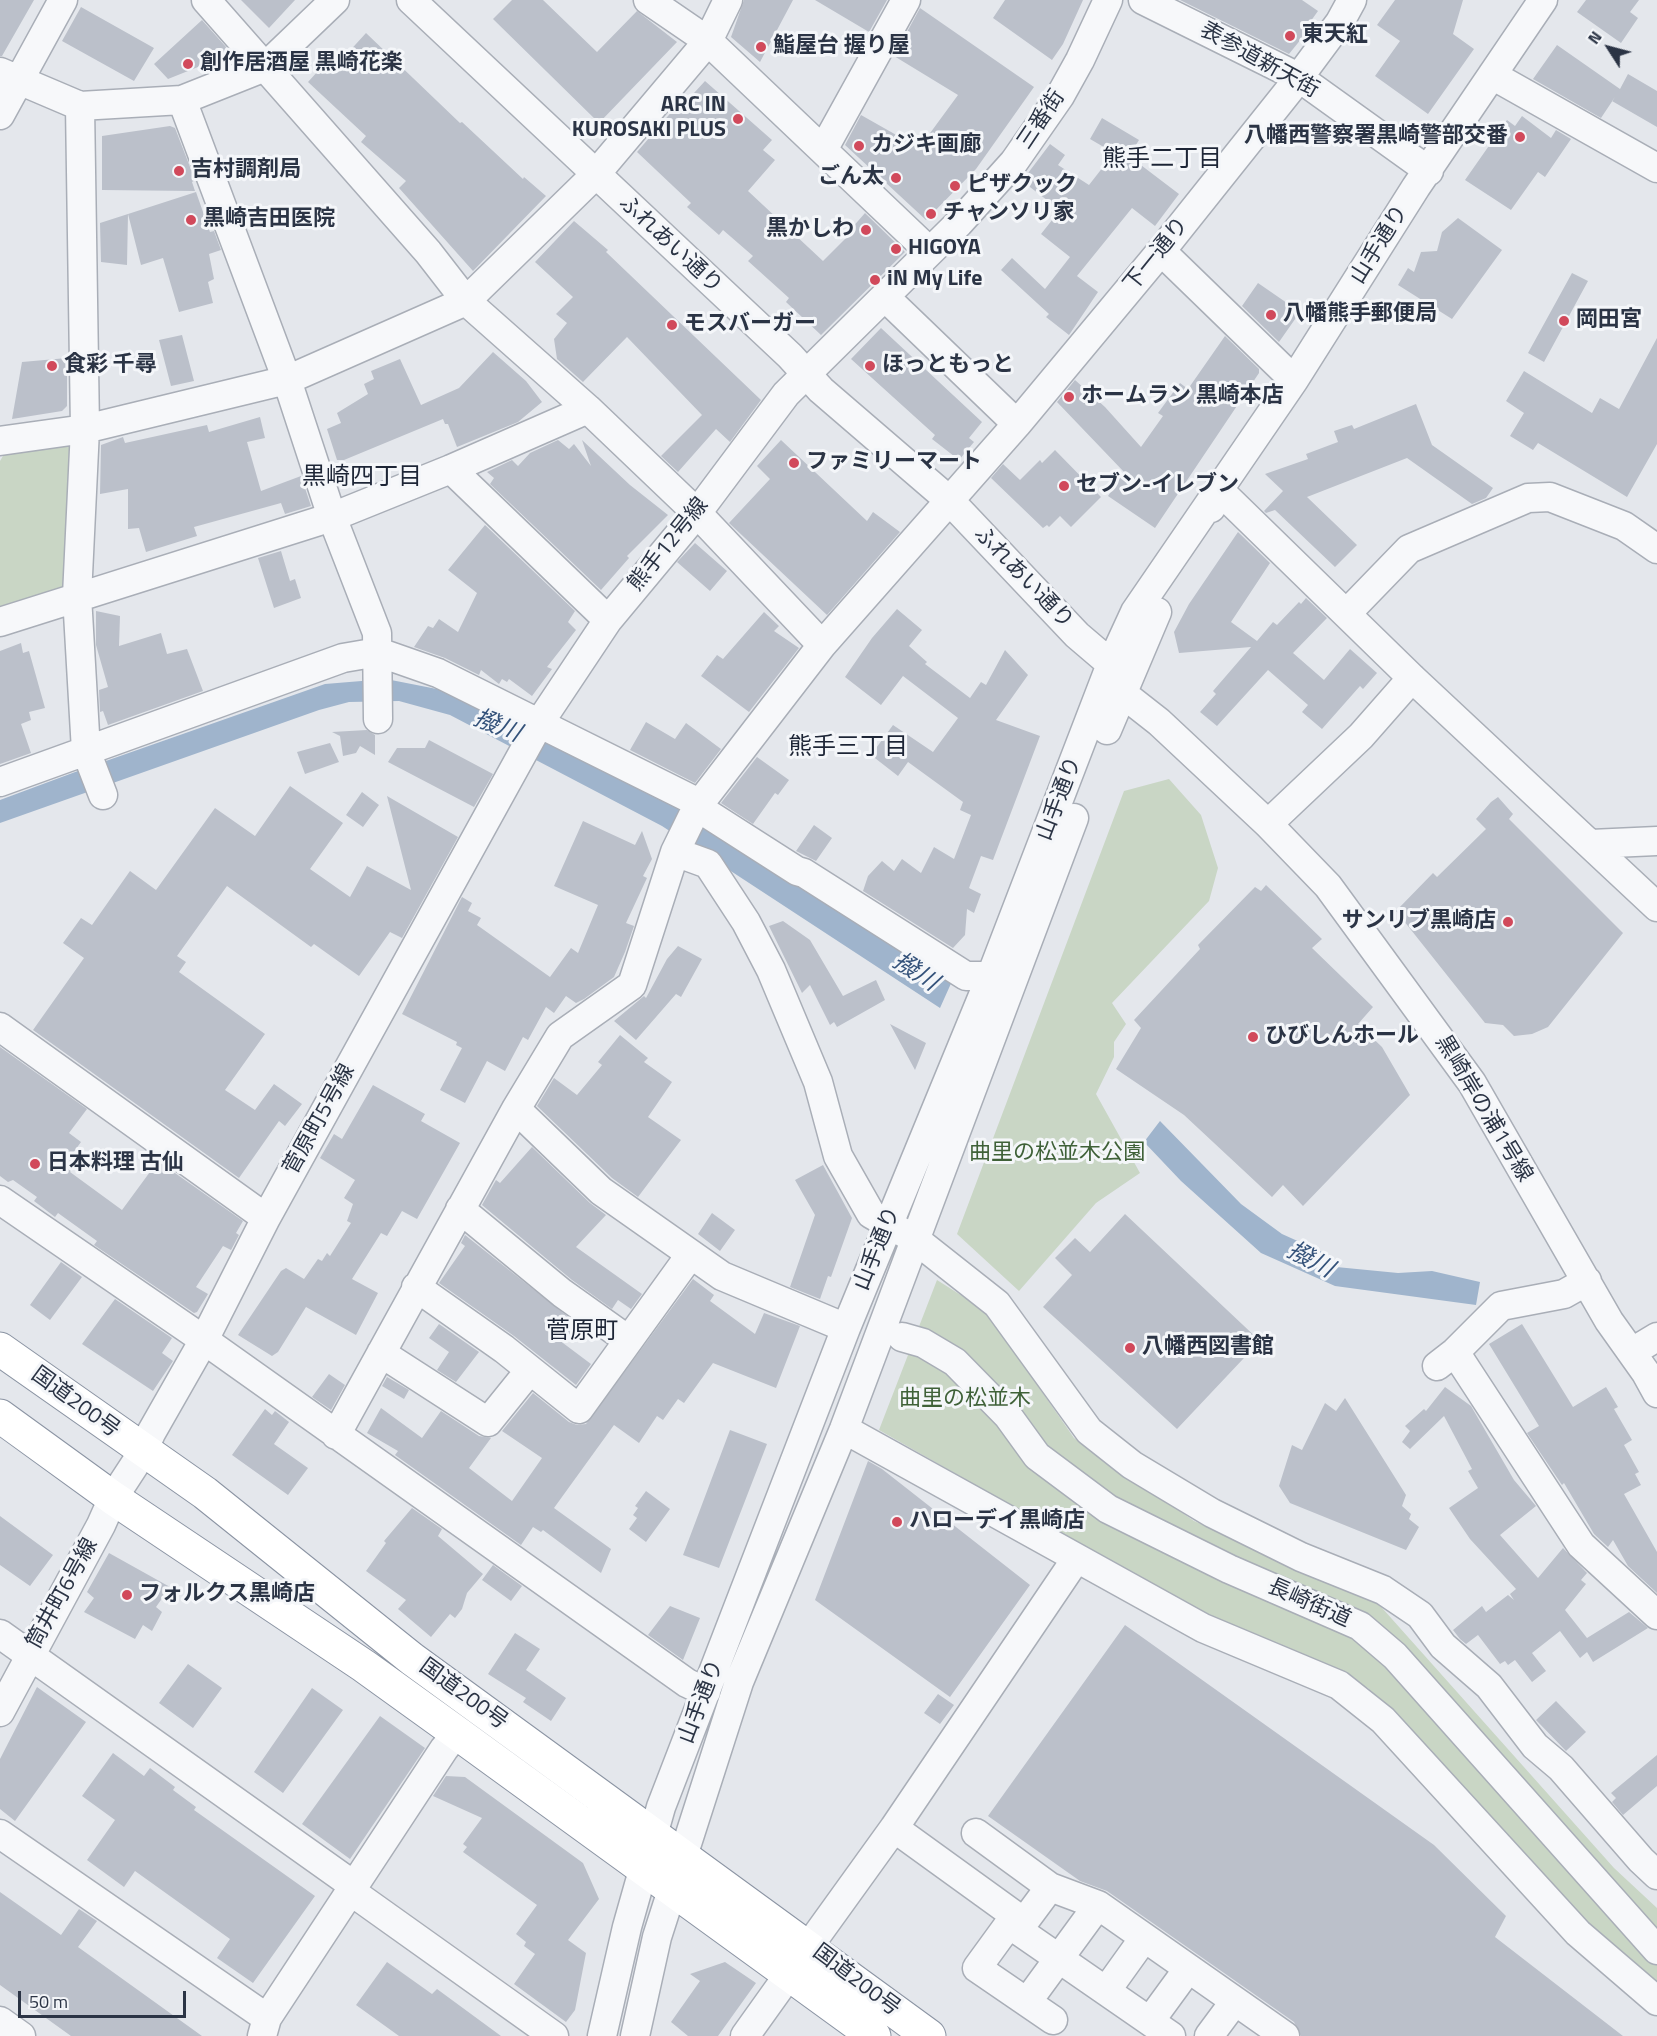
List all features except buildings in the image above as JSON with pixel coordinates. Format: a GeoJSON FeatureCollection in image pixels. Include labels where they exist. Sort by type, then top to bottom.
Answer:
{"type":"FeatureCollection","features":[{"type":"Feature","properties":{"kind":"highway","name":"国道200号"},"geometry":{"type":"LineString","coordinates":[[0,1349],[128,1476],[364,1666],[874,2036]]}},
{"type":"Feature","properties":{"kind":"highway","name":"国道200号"},"geometry":{"type":"LineString","coordinates":[[0,1416],[128,1476],[205,1493],[412,1659],[652,1835],[809,1946],[929,2036]]}},
{"type":"Feature","properties":{"kind":"street"},"geometry":{"type":"LineString","coordinates":[[0,115],[9,77],[63,0]]}},
{"type":"Feature","properties":{"kind":"street"},"geometry":{"type":"LineString","coordinates":[[206,0],[428,252],[466,301],[588,409],[697,513],[822,645]]}},
{"type":"Feature","properties":{"kind":"street"},"geometry":{"type":"LineString","coordinates":[[9,77],[80,106],[138,105],[182,100],[265,67],[335,0]]}},
{"type":"Feature","properties":{"kind":"street","name":"ふれあい通り"},"geometry":{"type":"LineString","coordinates":[[411,0],[790,356],[805,374],[950,501],[1077,635],[1111,664]]}},
{"type":"Feature","properties":{"kind":"street"},"geometry":{"type":"LineString","coordinates":[[648,0],[708,41],[929,251]]}},
{"type":"Feature","properties":{"kind":"street"},"geometry":{"type":"LineString","coordinates":[[0,441],[85,429],[286,380],[466,301],[595,175],[708,41],[728,0]]}},
{"type":"Feature","properties":{"kind":"street"},"geometry":{"type":"LineString","coordinates":[[824,150],[906,0]]}},
{"type":"Feature","properties":{"kind":"street","name":"三番街"},"geometry":{"type":"LineString","coordinates":[[805,374],[885,297],[987,193],[1038,129],[1080,60],[1108,0]]}},
{"type":"Feature","properties":{"kind":"street","name":"表参道新天街"},"geometry":{"type":"LineString","coordinates":[[1143,0],[1298,77],[1429,171]]}},
{"type":"Feature","properties":{"kind":"street","name":"下一通り"},"geometry":{"type":"LineString","coordinates":[[336,1435],[416,1287],[516,1109],[560,1036],[632,985],[675,852],[697,807],[822,645],[1017,424],[1161,251],[1340,22],[1352,0]]}},
{"type":"Feature","properties":{"kind":"street","name":"山手通り"},"geometry":{"type":"LineString","coordinates":[[602,2036],[652,1835],[846,1328],[991,976],[1111,664],[1135,612],[1294,380],[1543,0]]}},
{"type":"Feature","properties":{"kind":"street"},"geometry":{"type":"LineString","coordinates":[[1492,75],[1657,168]]}},
{"type":"Feature","properties":{"kind":"street"},"geometry":{"type":"LineString","coordinates":[[182,100],[286,380],[332,517],[377,633],[378,713]]}},
{"type":"Feature","properties":{"kind":"street"},"geometry":{"type":"LineString","coordinates":[[80,106],[85,429],[77,596],[89,759],[103,795]]}},
{"type":"Feature","properties":{"kind":"street"},"geometry":{"type":"LineString","coordinates":[[1161,251],[1294,380]]}},
{"type":"Feature","properties":{"kind":"street"},"geometry":{"type":"LineString","coordinates":[[885,297],[1017,424]]}},
{"type":"Feature","properties":{"kind":"street","name":"熊手12号線"},"geometry":{"type":"LineString","coordinates":[[540,722],[608,620],[697,513],[786,394],[805,374]]}},
{"type":"Feature","properties":{"kind":"street"},"geometry":{"type":"LineString","coordinates":[[0,622],[332,517],[451,469],[588,409]]}},
{"type":"Feature","properties":{"kind":"street"},"geometry":{"type":"LineString","coordinates":[[451,469],[608,620]]}},
{"type":"Feature","properties":{"kind":"street"},"geometry":{"type":"LineString","coordinates":[[1220,491],[1412,678],[1657,907]]}},
{"type":"Feature","properties":{"kind":"street","name":"山手通り"},"geometry":{"type":"LineString","coordinates":[[635,2036],[657,1937],[739,1682],[844,1429],[1122,693],[1150,626],[1220,491]]}},
{"type":"Feature","properties":{"kind":"street"},"geometry":{"type":"LineString","coordinates":[[1347,613],[1409,549],[1528,498],[1550,498],[1613,522],[1657,549]]}},
{"type":"Feature","properties":{"kind":"street"},"geometry":{"type":"LineString","coordinates":[[0,782],[89,759],[343,658],[379,661],[438,673],[689,798],[697,807],[966,976],[991,976]]}},
{"type":"Feature","properties":{"kind":"street"},"geometry":{"type":"LineString","coordinates":[[1111,664],[1122,693]]}},
{"type":"Feature","properties":{"kind":"street"},"geometry":{"type":"LineString","coordinates":[[1268,824],[1361,736],[1412,678]]}},
{"type":"Feature","properties":{"kind":"street","name":"黒崎岸の浦1号線"},"geometry":{"type":"LineString","coordinates":[[1122,693],[1159,722],[1268,824],[1328,886],[1472,1083],[1610,1322],[1657,1393]]}},
{"type":"Feature","properties":{"kind":"street","name":"菅原町5号線"},"geometry":{"type":"LineString","coordinates":[[128,1476],[204,1341],[266,1218],[540,722]]}},
{"type":"Feature","properties":{"kind":"street"},"geometry":{"type":"LineString","coordinates":[[1591,844],[1657,841]]}},
{"type":"Feature","properties":{"kind":"street"},"geometry":{"type":"LineString","coordinates":[[675,852],[708,864],[746,922],[771,970],[818,1082],[838,1156],[871,1214],[889,1222],[916,1240],[997,1304],[1089,1431],[1132,1465],[1241,1527],[1301,1557],[1383,1590],[1420,1615],[1443,1646],[1489,1686],[1535,1746],[1561,1768],[1641,1860],[1657,1875]]}},
{"type":"Feature","properties":{"kind":"street"},"geometry":{"type":"LineString","coordinates":[[0,1027],[266,1218]]}},
{"type":"Feature","properties":{"kind":"street"},"geometry":{"type":"LineString","coordinates":[[516,1109],[601,1191],[722,1276],[846,1328]]}},
{"type":"Feature","properties":{"kind":"street"},"geometry":{"type":"LineString","coordinates":[[0,1200],[204,1341],[687,1683],[706,1692]]}},
{"type":"Feature","properties":{"kind":"street"},"geometry":{"type":"LineString","coordinates":[[460,1209],[562,1293],[628,1340]]}},
{"type":"Feature","properties":{"kind":"street"},"geometry":{"type":"LineString","coordinates":[[416,1287],[530,1370],[579,1409],[691,1254]]}},
{"type":"Feature","properties":{"kind":"street"},"geometry":{"type":"LineString","coordinates":[[1587,1281],[1564,1294],[1501,1306],[1446,1359],[1581,1545],[1657,1615]]}},
{"type":"Feature","properties":{"kind":"street"},"geometry":{"type":"LineString","coordinates":[[1632,1352],[1657,1336]]}},
{"type":"Feature","properties":{"kind":"street","name":"長崎街道"},"geometry":{"type":"LineString","coordinates":[[902,1337],[923,1344],[955,1362],[1008,1416],[1037,1456],[1108,1509],[1229,1569],[1360,1626],[1395,1656],[1657,1950]]}},
{"type":"Feature","properties":{"kind":"street"},"geometry":{"type":"LineString","coordinates":[[381,1353],[488,1422],[530,1370]]}},
{"type":"Feature","properties":{"kind":"street"},"geometry":{"type":"LineString","coordinates":[[844,1429],[1203,1628],[1339,1685],[1383,1720],[1578,1933],[1657,2001]]}},
{"type":"Feature","properties":{"kind":"street","name":"筒井町6号線"},"geometry":{"type":"LineString","coordinates":[[0,1712],[128,1476]]}},
{"type":"Feature","properties":{"kind":"street"},"geometry":{"type":"LineString","coordinates":[[809,1946],[894,1828],[1076,1558]]}},
{"type":"Feature","properties":{"kind":"street"},"geometry":{"type":"LineString","coordinates":[[0,1634],[353,1886],[359,1897],[554,2036]]}},
{"type":"Feature","properties":{"kind":"street"},"geometry":{"type":"LineString","coordinates":[[0,1834],[264,2027],[353,1886],[444,1749],[458,1733]]}},
{"type":"Feature","properties":{"kind":"street"},"geometry":{"type":"LineString","coordinates":[[894,1828],[1017,1923],[1058,1958],[1162,2031],[1188,1969]]}},
{"type":"Feature","properties":{"kind":"street"},"geometry":{"type":"LineString","coordinates":[[975,1833],[1050,1887],[1098,1905],[1280,2035]]}},
{"type":"Feature","properties":{"kind":"street"},"geometry":{"type":"LineString","coordinates":[[1050,1887],[977,1968],[1053,2020]]}},
{"type":"Feature","properties":{"kind":"street"},"geometry":{"type":"LineString","coordinates":[[1027,2002],[1098,1905]]}},
{"type":"Feature","properties":{"kind":"street"},"geometry":{"type":"LineString","coordinates":[[1106,1991],[1144,1938]]}},
{"type":"Feature","properties":{"kind":"street"},"geometry":{"type":"LineString","coordinates":[[745,2036],[790,1973]]}},
{"type":"Feature","properties":{"kind":"street"},"geometry":{"type":"LineString","coordinates":[[1209,2036],[1235,2001]]}},
{"type":"Feature","properties":{"kind":"street"},"geometry":{"type":"LineString","coordinates":[[0,2021],[21,2036]]}},
{"type":"Feature","properties":{"kind":"green space"},"geometry":{"type":"Polygon","coordinates":[[[73,434],[76,588],[0,611],[0,461],[7,449],[73,434]]]}},
{"type":"Feature","properties":{"kind":"green space","name":"曲里の松並木公園"},"geometry":{"type":"Polygon","coordinates":[[[1169,779],[1201,815],[1218,868],[1209,901],[1112,1003],[1126,1024],[1114,1042],[1114,1057],[1096,1094],[1140,1173],[1096,1203],[1019,1291],[957,1234],[1124,791],[1169,779]]]}},
{"type":"Feature","properties":{"kind":"green space","name":"曲里の松並木"},"geometry":{"type":"Polygon","coordinates":[[[937,1280],[986,1311],[1074,1438],[1194,1521],[1375,1600],[1614,1868],[1657,1908],[1657,2006],[1368,1688],[1210,1619],[879,1430],[937,1280]]]}},
{"type":"Feature","properties":{"kind":"water","name":"撥川"},"geometry":{"type":"Polygon","coordinates":[[[386,679],[447,691],[676,800],[953,979],[940,1008],[662,826],[450,715],[399,701],[349,702],[319,710],[0,823],[0,800],[325,684],[386,679]]]}},
{"type":"Feature","properties":{"kind":"water","name":"撥川"},"geometry":{"type":"Polygon","coordinates":[[[1160,1121],[1241,1204],[1282,1234],[1322,1252],[1326,1266],[1398,1273],[1432,1271],[1480,1282],[1476,1305],[1335,1286],[1261,1253],[1181,1181],[1144,1142],[1160,1121]]]}},
{"type":"Feature","properties":{"kind":"place","name":"東天紅"},"geometry":{"type":"Point","coordinates":[1290,36]}},
{"type":"Feature","properties":{"kind":"place","name":"鮨屋台 握り屋"},"geometry":{"type":"Point","coordinates":[761,47]}},
{"type":"Feature","properties":{"kind":"place","name":"創作居酒屋 黒崎花楽"},"geometry":{"type":"Point","coordinates":[188,64]}},
{"type":"Feature","properties":{"kind":"place","name":"ARC IN KUROSAKI PLUS"},"geometry":{"type":"Point","coordinates":[738,119]}},
{"type":"Feature","properties":{"kind":"place","name":"八幡西警察署黒崎警部交番"},"geometry":{"type":"Point","coordinates":[1520,137]}},
{"type":"Feature","properties":{"kind":"place","name":"カジキ画廊"},"geometry":{"type":"Point","coordinates":[859,146]}},
{"type":"Feature","properties":{"kind":"place","name":"吉村調剤局"},"geometry":{"type":"Point","coordinates":[179,171]}},
{"type":"Feature","properties":{"kind":"place","name":"ごん太"},"geometry":{"type":"Point","coordinates":[896,178]}},
{"type":"Feature","properties":{"kind":"place","name":"ピザクック"},"geometry":{"type":"Point","coordinates":[955,186]}},
{"type":"Feature","properties":{"kind":"place","name":"チャンソリ家"},"geometry":{"type":"Point","coordinates":[931,214]}},
{"type":"Feature","properties":{"kind":"place","name":"黒崎吉田医院"},"geometry":{"type":"Point","coordinates":[191,220]}},
{"type":"Feature","properties":{"kind":"place","name":"黒かしわ"},"geometry":{"type":"Point","coordinates":[866,230]}},
{"type":"Feature","properties":{"kind":"place","name":"HIGOYA"},"geometry":{"type":"Point","coordinates":[896,249]}},
{"type":"Feature","properties":{"kind":"place","name":"iN My Life"},"geometry":{"type":"Point","coordinates":[875,280]}},
{"type":"Feature","properties":{"kind":"place","name":"八幡熊手郵便局"},"geometry":{"type":"Point","coordinates":[1271,315]}},
{"type":"Feature","properties":{"kind":"place","name":"岡田宮"},"geometry":{"type":"Point","coordinates":[1564,321]}},
{"type":"Feature","properties":{"kind":"place","name":"モスバーガー"},"geometry":{"type":"Point","coordinates":[672,325]}},
{"type":"Feature","properties":{"kind":"place","name":"食彩 千尋"},"geometry":{"type":"Point","coordinates":[52,366]}},
{"type":"Feature","properties":{"kind":"place","name":"ほっともっと"},"geometry":{"type":"Point","coordinates":[870,366]}},
{"type":"Feature","properties":{"kind":"place","name":"ホームラン 黒崎本店"},"geometry":{"type":"Point","coordinates":[1069,397]}},
{"type":"Feature","properties":{"kind":"place","name":"ファミリーマート"},"geometry":{"type":"Point","coordinates":[794,463]}},
{"type":"Feature","properties":{"kind":"place","name":"セブン-イレブン"},"geometry":{"type":"Point","coordinates":[1064,486]}},
{"type":"Feature","properties":{"kind":"place","name":"サンリブ黒崎店"},"geometry":{"type":"Point","coordinates":[1508,922]}},
{"type":"Feature","properties":{"kind":"place","name":"ひびしんホール"},"geometry":{"type":"Point","coordinates":[1253,1037]}},
{"type":"Feature","properties":{"kind":"place","name":"日本料理 古仙"},"geometry":{"type":"Point","coordinates":[35,1164]}},
{"type":"Feature","properties":{"kind":"place","name":"八幡西図書館"},"geometry":{"type":"Point","coordinates":[1130,1348]}},
{"type":"Feature","properties":{"kind":"place","name":"ハローデイ黒崎店"},"geometry":{"type":"Point","coordinates":[897,1522]}},
{"type":"Feature","properties":{"kind":"place","name":"フォルクス黒崎店"},"geometry":{"type":"Point","coordinates":[127,1595]}},
{"type":"Feature","properties":{"kind":"district","name":"熊手二丁目"},"geometry":{"type":"Point","coordinates":[1162,160]}},
{"type":"Feature","properties":{"kind":"district","name":"黒崎四丁目"},"geometry":{"type":"Point","coordinates":[362,478]}},
{"type":"Feature","properties":{"kind":"district","name":"熊手三丁目"},"geometry":{"type":"Point","coordinates":[848,748]}},
{"type":"Feature","properties":{"kind":"district","name":"菅原町"},"geometry":{"type":"Point","coordinates":[582,1332]}}]}
